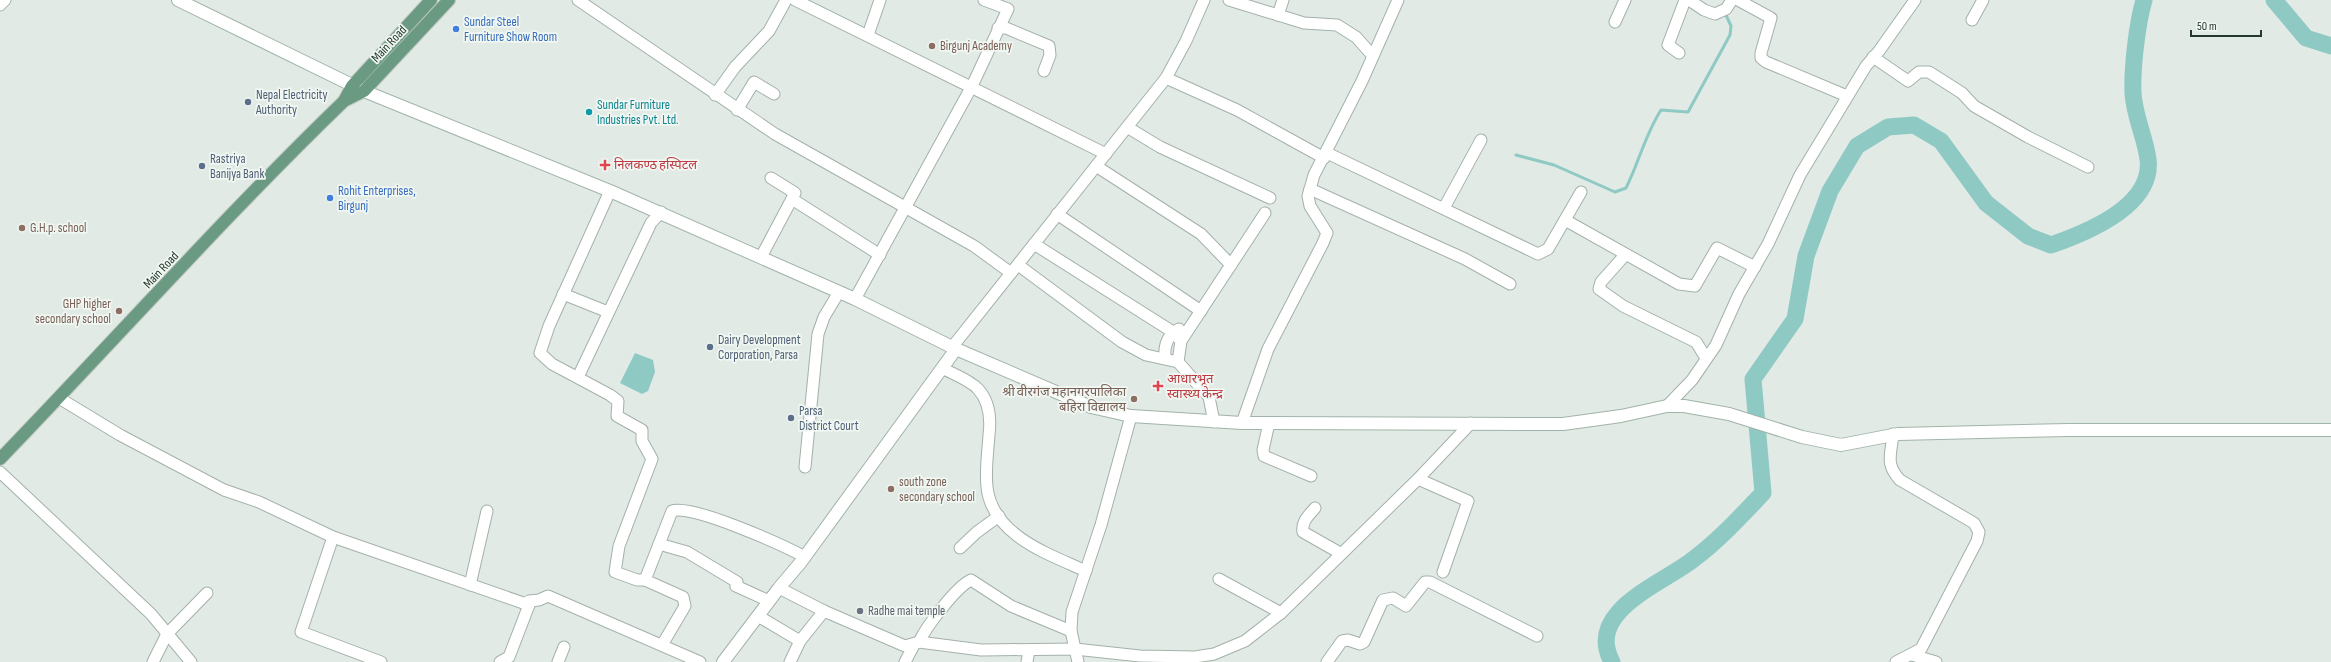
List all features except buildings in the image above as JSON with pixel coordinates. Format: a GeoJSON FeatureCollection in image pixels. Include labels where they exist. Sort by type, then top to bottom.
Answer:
{"type":"FeatureCollection","features":[{"type":"Feature","properties":{"kind":"main road"},"geometry":{"type":"LineString","coordinates":[[178,0],[352,86],[660,212],[840,292],[954,348],[1091,407],[1131,416],[1242,423],[1563,424],[1621,416],[1667,406],[1684,406],[1729,414],[1802,437],[1841,445],[1861,443],[1893,434],[2069,430],[2331,430]]}},
{"type":"Feature","properties":{"kind":"main road","name":"Main Road"},"geometry":{"type":"LineString","coordinates":[[344,101],[352,86],[431,0]]}},
{"type":"Feature","properties":{"kind":"main road","name":"Main Road"},"geometry":{"type":"LineString","coordinates":[[0,459],[221,227],[263,179],[344,101],[364,91],[449,0]]}},
{"type":"Feature","properties":{"kind":"main road"},"geometry":{"type":"LineString","coordinates":[[723,662],[779,588],[805,557],[942,368],[954,348]]}},
{"type":"Feature","properties":{"kind":"street"},"geometry":{"type":"LineString","coordinates":[[0,5],[5,0]]}},
{"type":"Feature","properties":{"kind":"street"},"geometry":{"type":"LineString","coordinates":[[578,0],[737,110],[775,134],[907,207],[1014,269],[1122,342],[1146,355],[1178,362],[1209,397],[1214,422]]}},
{"type":"Feature","properties":{"kind":"street"},"geometry":{"type":"LineString","coordinates":[[715,95],[735,67],[769,31],[786,0]]}},
{"type":"Feature","properties":{"kind":"street"},"geometry":{"type":"LineString","coordinates":[[795,0],[972,86],[1106,154]]}},
{"type":"Feature","properties":{"kind":"street"},"geometry":{"type":"LineString","coordinates":[[868,35],[880,0]]}},
{"type":"Feature","properties":{"kind":"street"},"geometry":{"type":"LineString","coordinates":[[855,299],[907,207],[972,86],[1008,9],[984,0]]}},
{"type":"Feature","properties":{"kind":"street"},"geometry":{"type":"LineString","coordinates":[[954,348],[1057,214],[1166,78],[1186,41],[1204,0]]}},
{"type":"Feature","properties":{"kind":"street"},"geometry":{"type":"LineString","coordinates":[[1228,0],[1304,23],[1337,25],[1356,36],[1373,56]]}},
{"type":"Feature","properties":{"kind":"street"},"geometry":{"type":"LineString","coordinates":[[1278,15],[1283,0]]}},
{"type":"Feature","properties":{"kind":"street"},"geometry":{"type":"LineString","coordinates":[[1242,423],[1268,349],[1325,238],[1326,233],[1310,206],[1308,196],[1310,189],[1398,0]]}},
{"type":"Feature","properties":{"kind":"street"},"geometry":{"type":"LineString","coordinates":[[1615,22],[1625,0]]}},
{"type":"Feature","properties":{"kind":"street"},"geometry":{"type":"LineString","coordinates":[[1680,53],[1668,45],[1685,0]]}},
{"type":"Feature","properties":{"kind":"street"},"geometry":{"type":"LineString","coordinates":[[1689,0],[1704,10],[1715,14],[1726,9],[1732,0]]}},
{"type":"Feature","properties":{"kind":"street"},"geometry":{"type":"LineString","coordinates":[[1738,0],[1771,18],[1761,53],[1761,58],[1766,62],[1847,96]]}},
{"type":"Feature","properties":{"kind":"street"},"geometry":{"type":"LineString","coordinates":[[1667,406],[1692,380],[1716,345],[1739,294],[1756,267],[1800,175],[1866,66],[1915,0]]}},
{"type":"Feature","properties":{"kind":"street"},"geometry":{"type":"LineString","coordinates":[[1972,20],[1983,0]]}},
{"type":"Feature","properties":{"kind":"street"},"geometry":{"type":"LineString","coordinates":[[998,28],[1006,28],[1049,46],[1050,55],[1044,71]]}},
{"type":"Feature","properties":{"kind":"street"},"geometry":{"type":"LineString","coordinates":[[1873,57],[1908,81],[1919,72],[1929,72],[1962,93],[1974,106],[2028,137],[2088,167]]}},
{"type":"Feature","properties":{"kind":"street"},"geometry":{"type":"LineString","coordinates":[[1166,78],[1236,110],[1325,155],[1444,208],[1538,254],[1548,249],[1581,192]]}},
{"type":"Feature","properties":{"kind":"street"},"geometry":{"type":"LineString","coordinates":[[737,110],[754,82],[774,94]]}},
{"type":"Feature","properties":{"kind":"street"},"geometry":{"type":"LineString","coordinates":[[1126,127],[1160,146],[1270,198]]}},
{"type":"Feature","properties":{"kind":"street"},"geometry":{"type":"LineString","coordinates":[[1444,208],[1481,140]]}},
{"type":"Feature","properties":{"kind":"street"},"geometry":{"type":"LineString","coordinates":[[1096,166],[1201,234],[1231,265]]}},
{"type":"Feature","properties":{"kind":"street"},"geometry":{"type":"LineString","coordinates":[[762,257],[795,194],[771,178]]}},
{"type":"Feature","properties":{"kind":"street"},"geometry":{"type":"LineString","coordinates":[[1310,189],[1465,259],[1510,284]]}},
{"type":"Feature","properties":{"kind":"street"},"geometry":{"type":"LineString","coordinates":[[610,191],[549,326],[540,353],[552,364],[578,377],[618,401],[617,416],[642,430],[642,441],[652,459],[619,546],[615,572],[637,580],[645,580],[683,597],[684,606],[662,645]]}},
{"type":"Feature","properties":{"kind":"street"},"geometry":{"type":"LineString","coordinates":[[792,199],[880,255]]}},
{"type":"Feature","properties":{"kind":"street"},"geometry":{"type":"LineString","coordinates":[[578,377],[650,223],[660,212]]}},
{"type":"Feature","properties":{"kind":"street"},"geometry":{"type":"LineString","coordinates":[[1178,362],[1181,341],[1265,213]]}},
{"type":"Feature","properties":{"kind":"street"},"geometry":{"type":"LineString","coordinates":[[1057,214],[1201,311]]}},
{"type":"Feature","properties":{"kind":"street"},"geometry":{"type":"LineString","coordinates":[[1565,220],[1669,280],[1679,284],[1695,286],[1717,248],[1756,267]]}},
{"type":"Feature","properties":{"kind":"street"},"geometry":{"type":"LineString","coordinates":[[1034,244],[1173,332],[1181,341]]}},
{"type":"Feature","properties":{"kind":"street"},"geometry":{"type":"LineString","coordinates":[[1625,255],[1601,282],[1599,289],[1623,306],[1696,342],[1706,358]]}},
{"type":"Feature","properties":{"kind":"street"},"geometry":{"type":"LineString","coordinates":[[805,467],[818,334],[824,317],[840,292]]}},
{"type":"Feature","properties":{"kind":"street"},"geometry":{"type":"LineString","coordinates":[[563,294],[608,312]]}},
{"type":"Feature","properties":{"kind":"street"},"geometry":{"type":"LineString","coordinates":[[1165,358],[1164,347],[1173,332],[1193,323]]}},
{"type":"Feature","properties":{"kind":"street"},"geometry":{"type":"LineString","coordinates":[[942,368],[978,389],[986,403],[991,419],[986,487],[999,516],[1018,536],[1037,550],[1086,571]]}},
{"type":"Feature","properties":{"kind":"street"},"geometry":{"type":"LineString","coordinates":[[59,398],[120,435],[224,490],[280,511],[333,537],[529,605]]}},
{"type":"Feature","properties":{"kind":"street"},"geometry":{"type":"LineString","coordinates":[[1078,662],[1071,631],[1072,612],[1101,525],[1131,416]]}},
{"type":"Feature","properties":{"kind":"street"},"geometry":{"type":"LineString","coordinates":[[1269,423],[1263,450],[1264,456],[1311,476]]}},
{"type":"Feature","properties":{"kind":"street"},"geometry":{"type":"LineString","coordinates":[[779,588],[905,646],[917,643],[981,650],[1075,649],[1140,656],[1195,657],[1214,654],[1245,641],[1281,613],[1340,553],[1418,479],[1471,423]]}},
{"type":"Feature","properties":{"kind":"street"},"geometry":{"type":"LineString","coordinates":[[1893,434],[1890,460],[1892,470],[1900,480],[1974,523],[1980,532],[1977,541],[1921,649],[1896,662]]}},
{"type":"Feature","properties":{"kind":"street"},"geometry":{"type":"LineString","coordinates":[[0,472],[151,614],[191,662]]}},
{"type":"Feature","properties":{"kind":"street"},"geometry":{"type":"LineString","coordinates":[[1418,479],[1468,501],[1443,572]]}},
{"type":"Feature","properties":{"kind":"street"},"geometry":{"type":"LineString","coordinates":[[1314,508],[1305,520],[1302,527],[1303,532],[1340,553]]}},
{"type":"Feature","properties":{"kind":"street"},"geometry":{"type":"LineString","coordinates":[[645,580],[672,511],[676,510],[704,515],[778,542],[805,557]]}},
{"type":"Feature","properties":{"kind":"street"},"geometry":{"type":"LineString","coordinates":[[470,585],[487,511]]}},
{"type":"Feature","properties":{"kind":"street"},"geometry":{"type":"LineString","coordinates":[[960,548],[977,532],[999,516]]}},
{"type":"Feature","properties":{"kind":"street"},"geometry":{"type":"LineString","coordinates":[[333,537],[301,632],[381,662]]}},
{"type":"Feature","properties":{"kind":"street"},"geometry":{"type":"LineString","coordinates":[[659,544],[687,552],[715,571],[736,582],[736,586],[769,601]]}},
{"type":"Feature","properties":{"kind":"street"},"geometry":{"type":"LineString","coordinates":[[1219,579],[1281,613]]}},
{"type":"Feature","properties":{"kind":"street"},"geometry":{"type":"LineString","coordinates":[[905,662],[937,613],[962,586],[971,580],[1011,606],[1071,631]]}},
{"type":"Feature","properties":{"kind":"street"},"geometry":{"type":"LineString","coordinates":[[1327,662],[1342,641],[1348,640],[1360,644],[1364,642],[1383,600],[1393,598],[1406,606],[1425,582],[1537,636]]}},
{"type":"Feature","properties":{"kind":"street"},"geometry":{"type":"LineString","coordinates":[[153,662],[167,634],[206,593]]}},
{"type":"Feature","properties":{"kind":"street"},"geometry":{"type":"LineString","coordinates":[[500,662],[509,657],[529,605],[529,601],[539,600],[548,596],[700,662]]}},
{"type":"Feature","properties":{"kind":"street"},"geometry":{"type":"LineString","coordinates":[[790,662],[800,641],[824,610]]}},
{"type":"Feature","properties":{"kind":"street"},"geometry":{"type":"LineString","coordinates":[[758,616],[800,641]]}},
{"type":"Feature","properties":{"kind":"street"},"geometry":{"type":"LineString","coordinates":[[559,662],[564,647]]}},
{"type":"Feature","properties":{"kind":"street"},"geometry":{"type":"LineString","coordinates":[[1027,662],[1029,650]]}},
{"type":"Feature","properties":{"kind":"street"},"geometry":{"type":"LineString","coordinates":[[1912,655],[1936,662]]}},
{"type":"Feature","properties":{"kind":"water"},"geometry":{"type":"Polygon","coordinates":[[[635,353],[653,360],[655,372],[648,391],[642,394],[620,383],[635,353]]]}},
{"type":"Feature","properties":{"kind":"waterway"},"geometry":{"type":"LineString","coordinates":[[1612,662],[1606,644],[1609,627],[1618,613],[1648,588],[1682,568],[1704,551],[1763,493],[1753,379],[1795,319],[1806,256],[1830,191],[1857,146],[1888,127],[1914,125],[1941,141],[1986,203],[2028,236],[2051,245],[2099,225],[2129,204],[2140,191],[2147,176],[2148,159],[2145,142],[2135,110],[2133,93],[2133,71],[2139,21],[2144,0]]}},
{"type":"Feature","properties":{"kind":"waterway"},"geometry":{"type":"LineString","coordinates":[[2274,0],[2306,38],[2331,46]]}},
{"type":"Feature","properties":{"kind":"waterway"},"geometry":{"type":"LineString","coordinates":[[1516,155],[1554,165],[1615,192],[1626,188],[1646,139],[1661,110],[1688,112],[1730,35],[1731,26],[1725,13]]}},
{"type":"Feature","properties":{"kind":"place","name":"Sundar Steel Furniture Show Room"},"geometry":{"type":"Point","coordinates":[456,29]}},
{"type":"Feature","properties":{"kind":"place","name":"Birgunj Academy"},"geometry":{"type":"Point","coordinates":[932,46]}},
{"type":"Feature","properties":{"kind":"place","name":"Nepal Electricity Authority"},"geometry":{"type":"Point","coordinates":[248,102]}},
{"type":"Feature","properties":{"kind":"place","name":"Sundar Furniture Industries Pvt. Ltd."},"geometry":{"type":"Point","coordinates":[589,112]}},
{"type":"Feature","properties":{"kind":"place","name":"निलकण्ठ हस्पिटल"},"geometry":{"type":"Point","coordinates":[605,165]}},
{"type":"Feature","properties":{"kind":"place","name":"Rastriya Banijya Bank"},"geometry":{"type":"Point","coordinates":[202,166]}},
{"type":"Feature","properties":{"kind":"place","name":"Rohit Enterprises, Birgunj"},"geometry":{"type":"Point","coordinates":[330,198]}},
{"type":"Feature","properties":{"kind":"place","name":"G.H.p. school"},"geometry":{"type":"Point","coordinates":[22,228]}},
{"type":"Feature","properties":{"kind":"place","name":"GHP higher secondary school"},"geometry":{"type":"Point","coordinates":[119,311]}},
{"type":"Feature","properties":{"kind":"place","name":"Dairy Development Corporation, Parsa"},"geometry":{"type":"Point","coordinates":[710,347]}},
{"type":"Feature","properties":{"kind":"place","name":"आधारभूत स्वास्थ्य केन्द्र"},"geometry":{"type":"Point","coordinates":[1158,386]}},
{"type":"Feature","properties":{"kind":"place","name":"श्री वीरगंज महानगरपालिका बहिरा विद्यालय"},"geometry":{"type":"Point","coordinates":[1134,399]}},
{"type":"Feature","properties":{"kind":"place","name":"Parsa District Court"},"geometry":{"type":"Point","coordinates":[791,418]}},
{"type":"Feature","properties":{"kind":"place","name":"south zone secondary school"},"geometry":{"type":"Point","coordinates":[891,489]}},
{"type":"Feature","properties":{"kind":"place","name":"Radhe mai temple"},"geometry":{"type":"Point","coordinates":[860,611]}}]}
